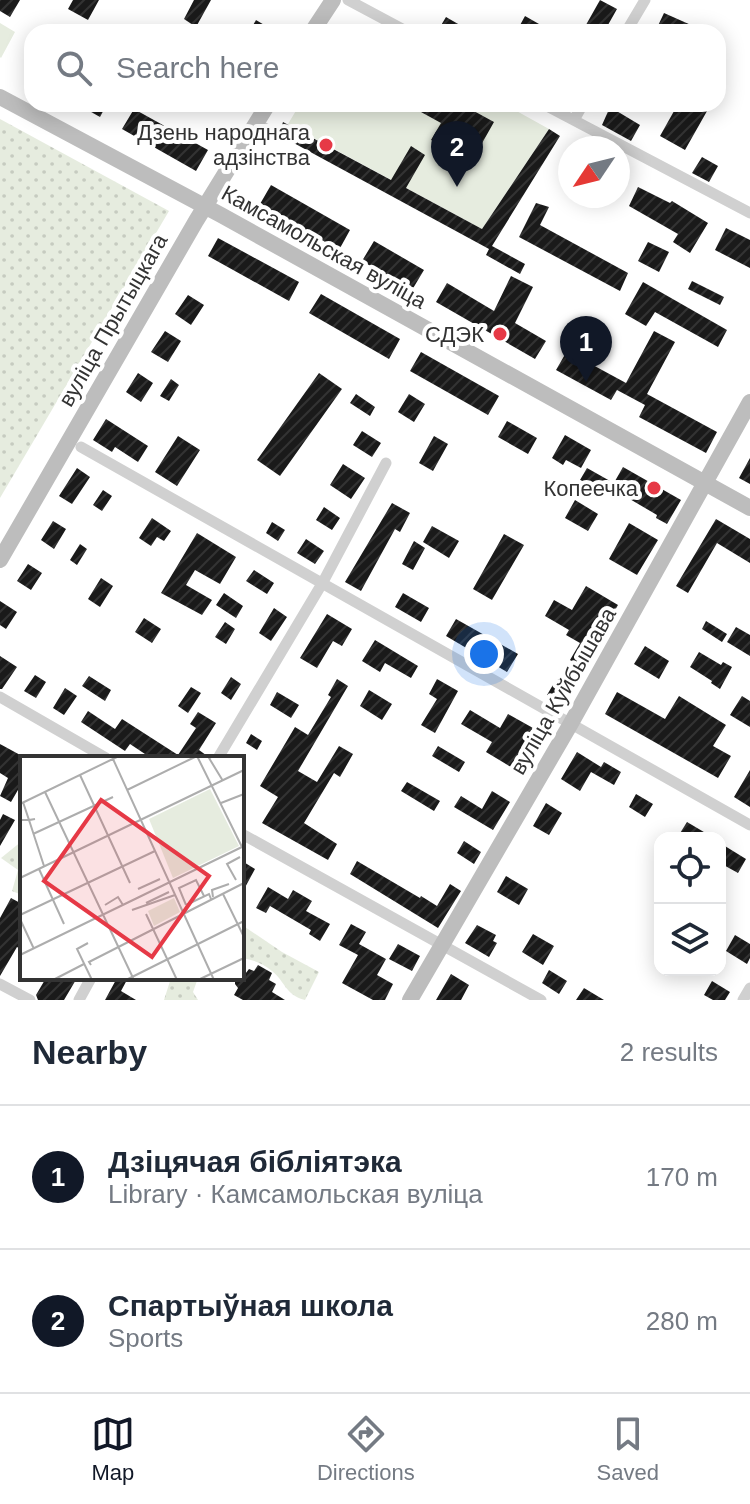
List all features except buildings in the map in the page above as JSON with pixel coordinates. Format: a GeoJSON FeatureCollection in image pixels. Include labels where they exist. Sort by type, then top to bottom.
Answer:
{"type":"FeatureCollection","features":[{"type":"Feature","properties":{"kind":"main road"},"geometry":{"type":"LineString","coordinates":[[317,24],[333,0]]}},
{"type":"Feature","properties":{"kind":"main road","name":"Камсамольская вуліца"},"geometry":{"type":"LineString","coordinates":[[0,97],[24,110]]}},
{"type":"Feature","properties":{"kind":"main road","name":"Камсамольская вуліца"},"geometry":{"type":"LineString","coordinates":[[28,112],[750,508]]}},
{"type":"Feature","properties":{"kind":"main road","name":"вуліца Прытыцкага"},"geometry":{"type":"LineString","coordinates":[[0,560],[204,206],[263,112]]}},
{"type":"Feature","properties":{"kind":"main road","name":"вуліца Куйбышава"},"geometry":{"type":"LineString","coordinates":[[410,1000],[570,725],[750,402]]}},
{"type":"Feature","properties":{"kind":"street"},"geometry":{"type":"LineString","coordinates":[[348,0],[393,24]]}},
{"type":"Feature","properties":{"kind":"street"},"geometry":{"type":"LineString","coordinates":[[631,24],[645,0]]}},
{"type":"Feature","properties":{"kind":"street"},"geometry":{"type":"LineString","coordinates":[[558,112],[750,213]]}},
{"type":"Feature","properties":{"kind":"street"},"geometry":{"type":"LineString","coordinates":[[574,120],[578,112]]}},
{"type":"Feature","properties":{"kind":"street"},"geometry":{"type":"LineString","coordinates":[[256,123],[271,132]]}},
{"type":"Feature","properties":{"kind":"street"},"geometry":{"type":"LineString","coordinates":[[81,447],[750,825]]}},
{"type":"Feature","properties":{"kind":"street"},"geometry":{"type":"LineString","coordinates":[[219,756],[323,582],[386,463]]}},
{"type":"Feature","properties":{"kind":"street"},"geometry":{"type":"LineString","coordinates":[[0,697],[103,756]]}},
{"type":"Feature","properties":{"kind":"street"},"geometry":{"type":"LineString","coordinates":[[244,835],[541,1000]]}},
{"type":"Feature","properties":{"kind":"street"},"geometry":{"type":"LineString","coordinates":[[79,1000],[90,980]]}},
{"type":"Feature","properties":{"kind":"street"},"geometry":{"type":"LineString","coordinates":[[0,984],[30,1000]]}},
{"type":"Feature","properties":{"kind":"street"},"geometry":{"type":"LineString","coordinates":[[743,1000],[750,988]]}},
{"type":"Feature","properties":{"kind":"shaded area"},"geometry":{"type":"Polygon","coordinates":[[[0,23],[15,32],[1,58],[0,57],[0,23]]]}},
{"type":"Feature","properties":{"kind":"shaded area"},"geometry":{"type":"Polygon","coordinates":[[[295,112],[518,112],[549,129],[482,229],[288,124],[295,112]]]}},
{"type":"Feature","properties":{"kind":"shaded area"},"geometry":{"type":"Polygon","coordinates":[[[0,119],[169,211],[0,498],[0,119]]]}},
{"type":"Feature","properties":{"kind":"shaded area"},"geometry":{"type":"Polygon","coordinates":[[[20,843],[20,894],[12,891],[18,870],[1,858],[20,843]]]}},
{"type":"Feature","properties":{"kind":"shaded area"},"geometry":{"type":"Polygon","coordinates":[[[244,926],[319,972],[305,1000],[293,995],[276,975],[244,958],[244,926]]]}},
{"type":"Feature","properties":{"kind":"shaded area"},"geometry":{"type":"Polygon","coordinates":[[[170,980],[197,980],[193,992],[198,1000],[164,1000],[170,980]]]}},
{"type":"Feature","properties":{"kind":"place","name":"Дзень народнага адзінства"},"geometry":{"type":"Point","coordinates":[326,145]}},
{"type":"Feature","properties":{"kind":"place","name":"Спартыўная школа"},"geometry":{"type":"Point","coordinates":[457,187]}},
{"type":"Feature","properties":{"kind":"place","name":"СДЭК"},"geometry":{"type":"Point","coordinates":[500,334]}},
{"type":"Feature","properties":{"kind":"place","name":"Дзіцячая бібліятэка"},"geometry":{"type":"Point","coordinates":[586,382]}},
{"type":"Feature","properties":{"kind":"place","name":"Копеечка"},"geometry":{"type":"Point","coordinates":[654,488]}}]}
